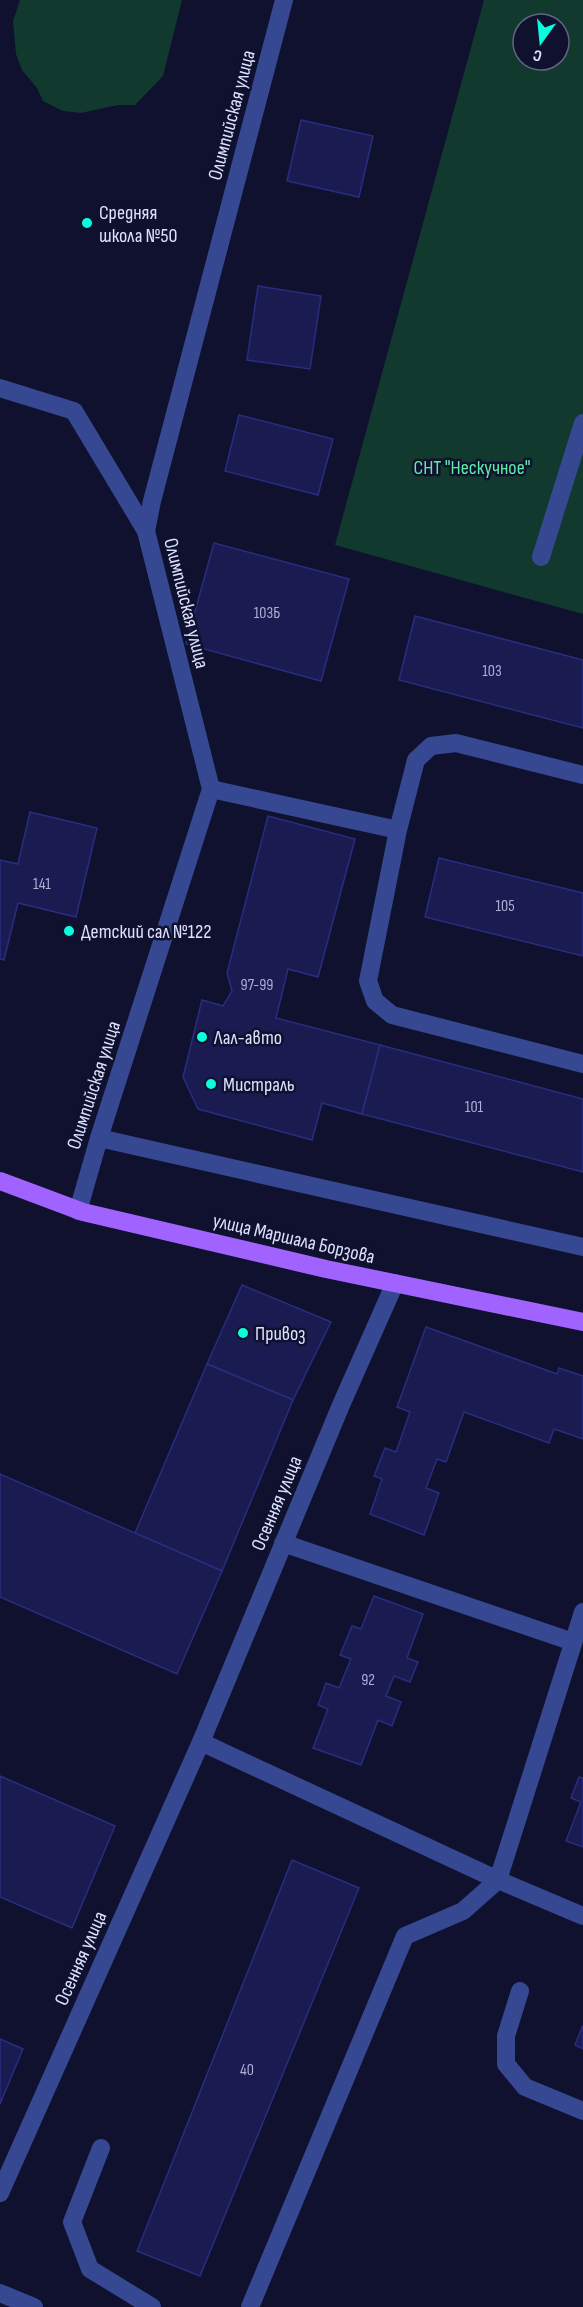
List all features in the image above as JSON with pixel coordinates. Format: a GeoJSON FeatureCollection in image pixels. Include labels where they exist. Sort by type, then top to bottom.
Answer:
{"type":"FeatureCollection","features":[{"type":"Feature","properties":{"kind":"main road","name":"улица Маршала Борзова"},"geometry":{"type":"LineString","coordinates":[[0,1181],[78,1211],[326,1269],[583,1322]]}},
{"type":"Feature","properties":{"kind":"street","name":"Олимпийская улица"},"geometry":{"type":"LineString","coordinates":[[78,1211],[99,1138],[211,789],[146,531],[284,0]]}},
{"type":"Feature","properties":{"kind":"street"},"geometry":{"type":"LineString","coordinates":[[0,388],[74,411],[146,531]]}},
{"type":"Feature","properties":{"kind":"street"},"geometry":{"type":"LineString","coordinates":[[541,557],[583,423]]}},
{"type":"Feature","properties":{"kind":"street"},"geometry":{"type":"LineString","coordinates":[[583,775],[456,743],[431,746],[416,760],[398,830],[368,981],[375,1001],[392,1015],[583,1064]]}},
{"type":"Feature","properties":{"kind":"street"},"geometry":{"type":"LineString","coordinates":[[211,789],[398,830]]}},
{"type":"Feature","properties":{"kind":"street"},"geometry":{"type":"LineString","coordinates":[[99,1138],[583,1247]]}},
{"type":"Feature","properties":{"kind":"street","name":"Осенняя улица"},"geometry":{"type":"LineString","coordinates":[[0,2193],[201,1742],[395,1283]]}},
{"type":"Feature","properties":{"kind":"street"},"geometry":{"type":"LineString","coordinates":[[284,1543],[573,1642]]}},
{"type":"Feature","properties":{"kind":"street"},"geometry":{"type":"LineString","coordinates":[[250,2307],[405,1936],[463,1911],[498,1880],[583,1612]]}},
{"type":"Feature","properties":{"kind":"street"},"geometry":{"type":"LineString","coordinates":[[201,1742],[498,1880],[583,1916]]}},
{"type":"Feature","properties":{"kind":"street"},"geometry":{"type":"LineString","coordinates":[[520,1991],[506,2036],[506,2064],[525,2087],[583,2111]]}},
{"type":"Feature","properties":{"kind":"street"},"geometry":{"type":"LineString","coordinates":[[101,2148],[72,2222],[90,2269],[152,2307]]}},
{"type":"Feature","properties":{"kind":"street"},"geometry":{"type":"LineString","coordinates":[[0,2293],[34,2307]]}},
{"type":"Feature","properties":{"kind":"green space"},"geometry":{"type":"Polygon","coordinates":[[[20,0],[182,0],[163,76],[135,105],[118,105],[81,113],[63,111],[43,101],[37,88],[22,70],[16,54],[13,21],[20,0]]]}},
{"type":"Feature","properties":{"kind":"green space","name":"СНТ \"Нескучное\""},"geometry":{"type":"Polygon","coordinates":[[[484,0],[583,0],[583,614],[335,545],[484,0]]]}},
{"type":"Feature","properties":{"kind":"building"},"geometry":{"type":"Polygon","coordinates":[[[301,120],[373,136],[359,197],[287,181],[301,120]]]}},
{"type":"Feature","properties":{"kind":"building"},"geometry":{"type":"Polygon","coordinates":[[[258,286],[321,296],[310,369],[247,360],[258,286]]]}},
{"type":"Feature","properties":{"kind":"building"},"geometry":{"type":"Polygon","coordinates":[[[239,415],[333,439],[318,495],[225,471],[239,415]]]}},
{"type":"Feature","properties":{"kind":"building"},"geometry":{"type":"Polygon","coordinates":[[[214,543],[349,579],[321,681],[186,644],[214,543]]]}},
{"type":"Feature","properties":{"kind":"building"},"geometry":{"type":"Polygon","coordinates":[[[415,616],[583,660],[583,728],[399,680],[415,616]]]}},
{"type":"Feature","properties":{"kind":"building"},"geometry":{"type":"Polygon","coordinates":[[[30,812],[97,828],[76,917],[18,903],[4,960],[0,959],[0,860],[18,864],[30,812]]]}},
{"type":"Feature","properties":{"kind":"building"},"geometry":{"type":"Polygon","coordinates":[[[268,816],[355,839],[318,977],[288,969],[276,1018],[380,1045],[362,1114],[322,1103],[312,1140],[198,1109],[183,1077],[202,1000],[223,1006],[232,991],[227,973],[268,816]]]}},
{"type":"Feature","properties":{"kind":"building"},"geometry":{"type":"Polygon","coordinates":[[[439,858],[583,893],[583,956],[425,917],[439,858]]]}},
{"type":"Feature","properties":{"kind":"building"},"geometry":{"type":"Polygon","coordinates":[[[380,1045],[583,1099],[583,1172],[362,1114],[380,1045]]]}},
{"type":"Feature","properties":{"kind":"building"},"geometry":{"type":"Polygon","coordinates":[[[242,1285],[331,1322],[293,1400],[207,1364],[242,1285]]]}},
{"type":"Feature","properties":{"kind":"building"},"geometry":{"type":"Polygon","coordinates":[[[426,1327],[557,1374],[559,1368],[583,1376],[583,1439],[554,1429],[549,1443],[464,1412],[446,1462],[437,1459],[426,1488],[439,1493],[424,1535],[370,1514],[382,1479],[374,1476],[385,1448],[396,1452],[410,1412],[397,1407],[426,1327]]]}},
{"type":"Feature","properties":{"kind":"building"},"geometry":{"type":"Polygon","coordinates":[[[207,1364],[293,1400],[222,1571],[135,1533],[207,1364]]]}},
{"type":"Feature","properties":{"kind":"building"},"geometry":{"type":"Polygon","coordinates":[[[0,1474],[222,1571],[177,1674],[0,1597],[0,1474]]]}},
{"type":"Feature","properties":{"kind":"building"},"geometry":{"type":"Polygon","coordinates":[[[374,1596],[423,1614],[407,1658],[418,1662],[410,1682],[394,1676],[386,1696],[401,1702],[392,1726],[378,1720],[361,1765],[313,1748],[328,1709],[318,1705],[326,1683],[339,1688],[351,1659],[340,1655],[352,1626],[361,1629],[374,1596]]]}},
{"type":"Feature","properties":{"kind":"building"},"geometry":{"type":"Polygon","coordinates":[[[0,1776],[115,1826],[72,1928],[0,1897],[0,1776]]]}},
{"type":"Feature","properties":{"kind":"building"},"geometry":{"type":"Polygon","coordinates":[[[579,1777],[583,1778],[583,1847],[566,1841],[581,1802],[571,1798],[579,1777]]]}},
{"type":"Feature","properties":{"kind":"building"},"geometry":{"type":"Polygon","coordinates":[[[292,1860],[359,1888],[200,2276],[137,2251],[292,1860]]]}},
{"type":"Feature","properties":{"kind":"building"},"geometry":{"type":"Polygon","coordinates":[[[583,2025],[583,2049],[575,2045],[583,2025]]]}},
{"type":"Feature","properties":{"kind":"building"},"geometry":{"type":"Polygon","coordinates":[[[0,2039],[23,2049],[0,2104],[0,2039]]]}},
{"type":"Feature","properties":{"kind":"place","name":"Средняя школа №50"},"geometry":{"type":"Point","coordinates":[87,223]}},
{"type":"Feature","properties":{"kind":"place","name":"Детский сал №122"},"geometry":{"type":"Point","coordinates":[69,931]}},
{"type":"Feature","properties":{"kind":"place","name":"Лал-авто"},"geometry":{"type":"Point","coordinates":[202,1037]}},
{"type":"Feature","properties":{"kind":"place","name":"Мистраль"},"geometry":{"type":"Point","coordinates":[211,1084]}},
{"type":"Feature","properties":{"kind":"place","name":"Привоз"},"geometry":{"type":"Point","coordinates":[243,1333]}}]}
